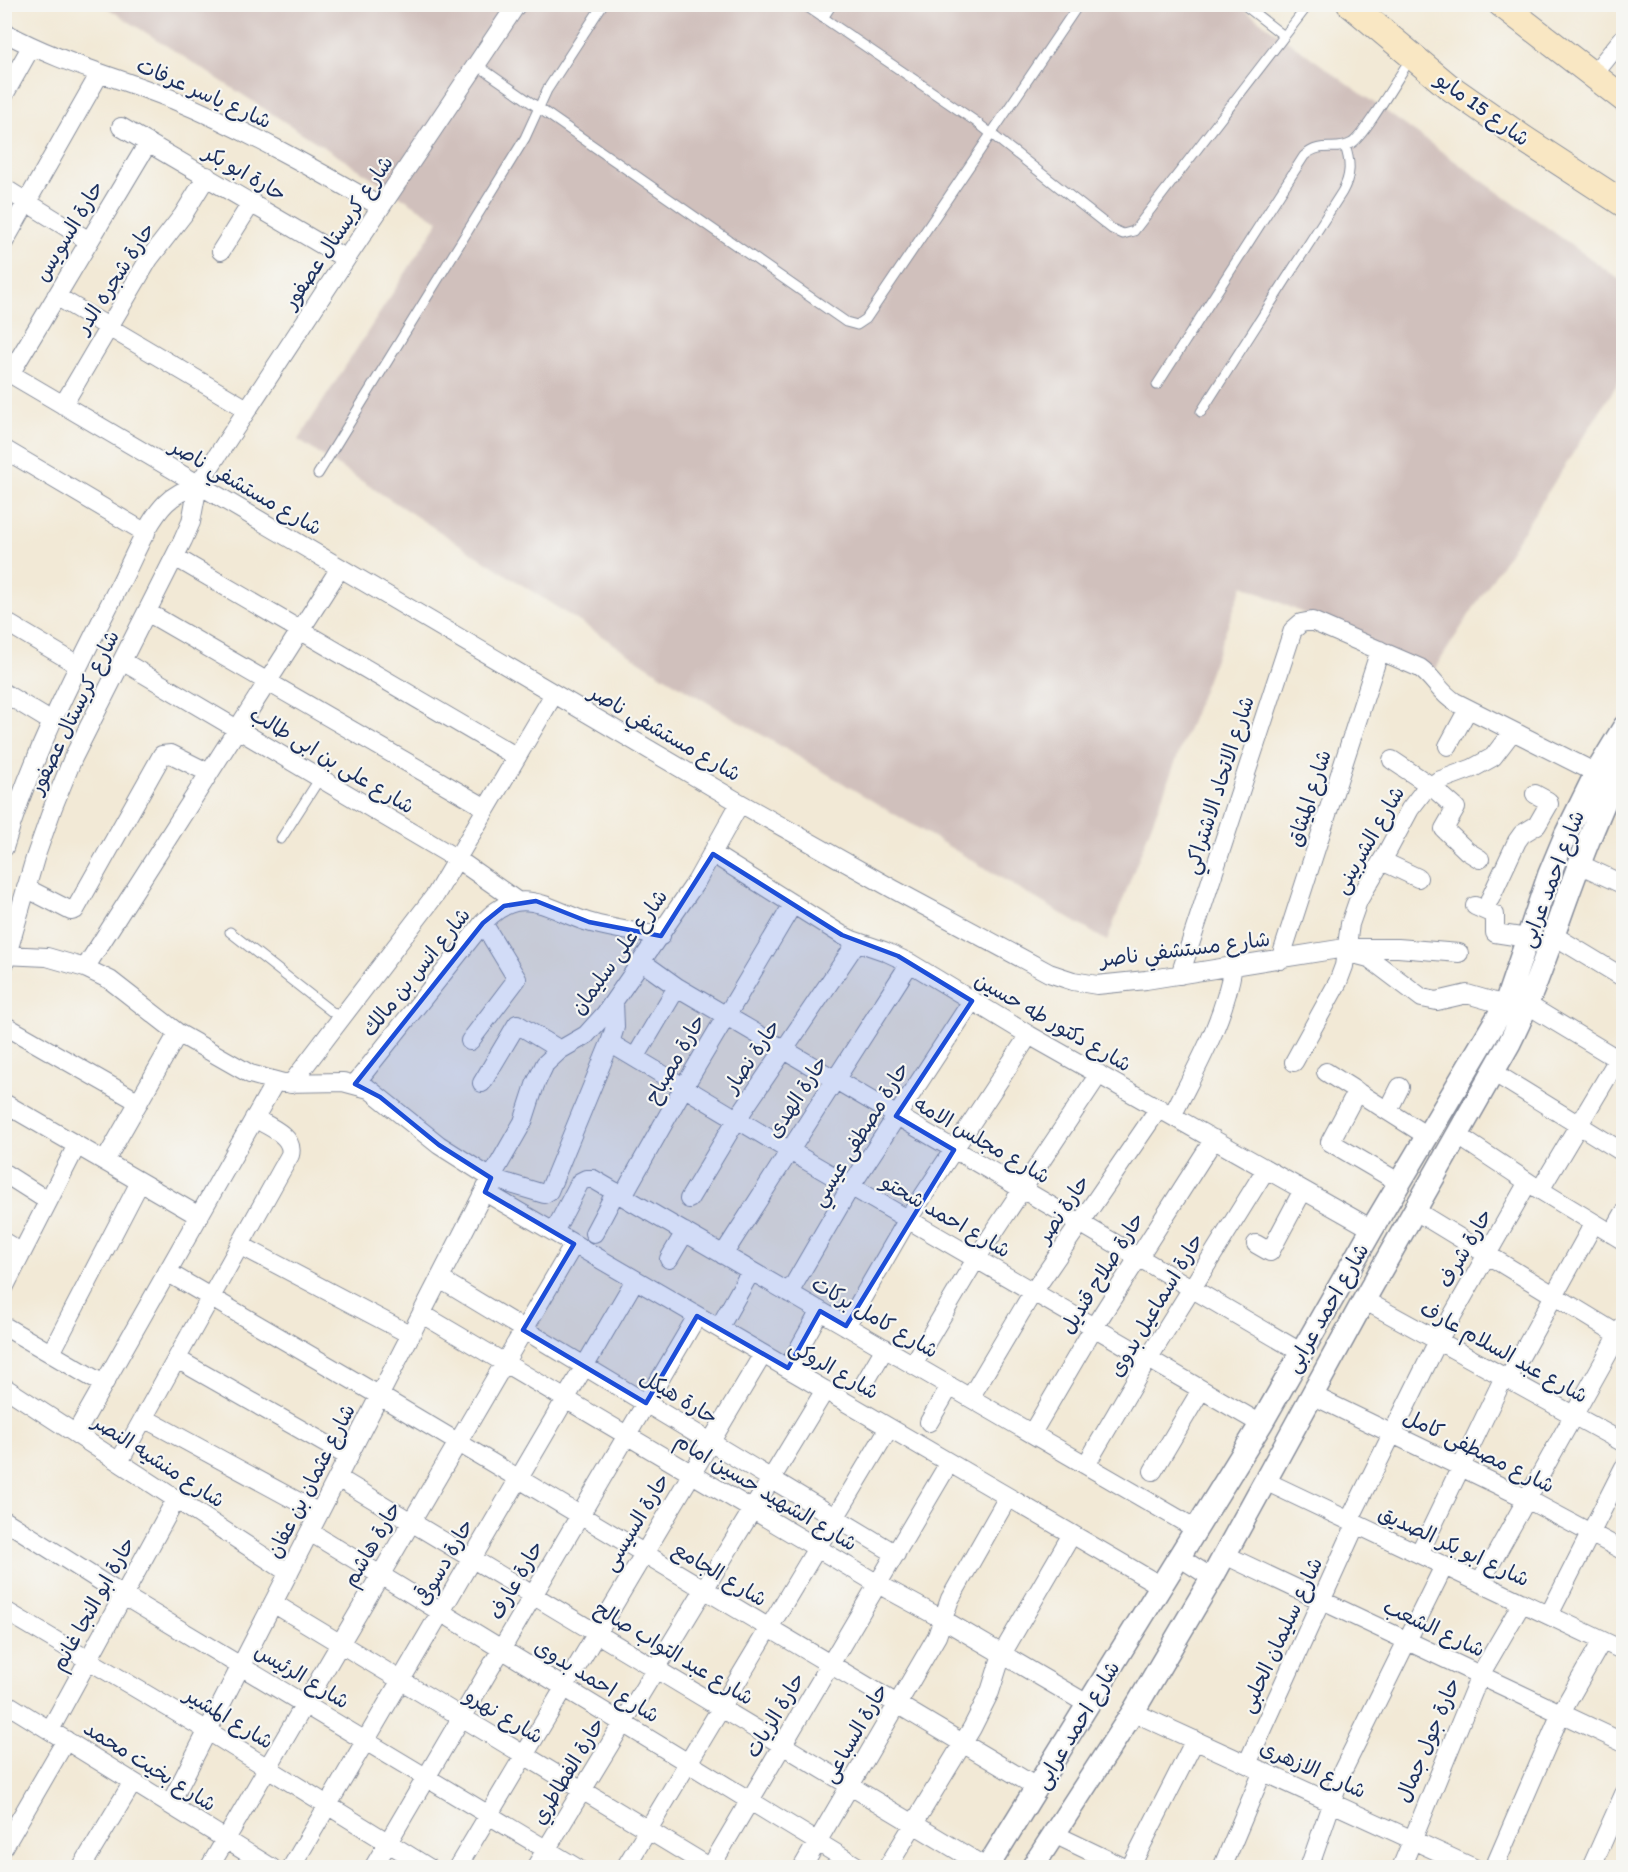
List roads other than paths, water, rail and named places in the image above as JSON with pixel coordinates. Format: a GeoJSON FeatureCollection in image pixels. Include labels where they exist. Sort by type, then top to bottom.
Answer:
{"type":"FeatureCollection","features":[{"type":"Feature","properties":{"kind":"main road","name":"شارع 15 مايو"},"geometry":{"type":"LineString","coordinates":[[1350,4],[1448,86],[1623,204]]}},
{"type":"Feature","properties":{"kind":"main road"},"geometry":{"type":"LineString","coordinates":[[1501,4],[1623,99]]}},
{"type":"Feature","properties":{"kind":"street","name":"شارع كريستال عصفور"},"geometry":{"type":"LineString","coordinates":[[6,958],[53,807],[73,758],[191,522],[198,485],[517,4]]}},
{"type":"Feature","properties":{"kind":"street","name":"شارع ياسر عرفات"},"geometry":{"type":"LineString","coordinates":[[4,32],[31,47],[173,100],[243,131],[381,207]]}},
{"type":"Feature","properties":{"kind":"street"},"geometry":{"type":"LineString","coordinates":[[1593,75],[1623,37]]}},
{"type":"Feature","properties":{"kind":"street"},"geometry":{"type":"LineString","coordinates":[[4,95],[31,47]]}},
{"type":"Feature","properties":{"kind":"street"},"geometry":{"type":"LineString","coordinates":[[4,242],[100,73]]}},
{"type":"Feature","properties":{"kind":"street","name":"حارة ابو بكر"},"geometry":{"type":"LineString","coordinates":[[121,127],[346,259]]}},
{"type":"Feature","properties":{"kind":"street","name":"حارة السويس"},"geometry":{"type":"LineString","coordinates":[[7,372],[56,296],[148,143]]}},
{"type":"Feature","properties":{"kind":"street","name":"حارة شجره الدر"},"geometry":{"type":"LineString","coordinates":[[63,405],[149,259],[183,214],[207,176]]}},
{"type":"Feature","properties":{"kind":"street"},"geometry":{"type":"LineString","coordinates":[[4,188],[89,241]]}},
{"type":"Feature","properties":{"kind":"street"},"geometry":{"type":"LineString","coordinates":[[221,251],[252,202]]}},
{"type":"Feature","properties":{"kind":"street"},"geometry":{"type":"LineString","coordinates":[[56,296],[247,410]]}},
{"type":"Feature","properties":{"kind":"street","name":"شارع مستشفي ناصر"},"geometry":{"type":"LineString","coordinates":[[7,372],[740,803],[1049,973],[1073,981],[1097,985],[1346,950],[1398,948],[1459,953]]}},
{"type":"Feature","properties":{"kind":"street"},"geometry":{"type":"LineString","coordinates":[[4,449],[146,533]]}},
{"type":"Feature","properties":{"kind":"street","name":"شارع كريستال عصفور"},"geometry":{"type":"LineString","coordinates":[[6,839],[28,779],[78,665],[146,533],[166,502],[181,491],[198,485]]}},
{"type":"Feature","properties":{"kind":"street"},"geometry":{"type":"LineString","coordinates":[[175,557],[517,757]]}},
{"type":"Feature","properties":{"kind":"street"},"geometry":{"type":"LineString","coordinates":[[86,968],[340,568]]}},
{"type":"Feature","properties":{"kind":"street"},"geometry":{"type":"LineString","coordinates":[[147,612],[486,808]]}},
{"type":"Feature","properties":{"kind":"street"},"geometry":{"type":"LineString","coordinates":[[4,621],[78,665]]}},
{"type":"Feature","properties":{"kind":"street","name":"شارع الاتحاد الاشتراكي"},"geometry":{"type":"LineString","coordinates":[[1180,975],[1293,630],[1301,623],[1312,621],[1380,650]]}},
{"type":"Feature","properties":{"kind":"street"},"geometry":{"type":"LineString","coordinates":[[1380,650],[1420,668],[1444,694],[1468,709],[1512,732],[1614,776]]}},
{"type":"Feature","properties":{"kind":"street","name":"شارع الميثاق"},"geometry":{"type":"LineString","coordinates":[[1280,960],[1380,650]]}},
{"type":"Feature","properties":{"kind":"street","name":"شارع على بن ابى طالب"},"geometry":{"type":"LineString","coordinates":[[122,661],[457,859],[517,901]]}},
{"type":"Feature","properties":{"kind":"street"},"geometry":{"type":"LineString","coordinates":[[4,693],[52,722]]}},
{"type":"Feature","properties":{"kind":"street"},"geometry":{"type":"LineString","coordinates":[[75,1433],[254,1118],[341,1019],[428,905],[554,694]]}},
{"type":"Feature","properties":{"kind":"street"},"geometry":{"type":"LineString","coordinates":[[1448,746],[1468,709]]}},
{"type":"Feature","properties":{"kind":"street","name":"شارع احمد عرابى"},"geometry":{"type":"LineString","coordinates":[[1032,1868],[1133,1712],[1212,1578],[1528,1005],[1579,864],[1614,776],[1623,727]]}},
{"type":"Feature","properties":{"kind":"street","name":"شارع الشربينى"},"geometry":{"type":"LineString","coordinates":[[1294,1062],[1338,982],[1350,924],[1358,901],[1410,808],[1431,786],[1446,777],[1483,763],[1501,749],[1512,732]]}},
{"type":"Feature","properties":{"kind":"street"},"geometry":{"type":"LineString","coordinates":[[26,888],[70,910],[75,910],[162,755],[171,754],[209,773]]}},
{"type":"Feature","properties":{"kind":"street"},"geometry":{"type":"LineString","coordinates":[[1392,760],[1431,786],[1456,809],[1444,830],[1467,851],[1480,859]]}},
{"type":"Feature","properties":{"kind":"street","name":"شارع احمد عرابى"},"geometry":{"type":"LineString","coordinates":[[987,1868],[1261,1424],[1504,1005],[1566,834],[1614,776]]}},
{"type":"Feature","properties":{"kind":"street"},"geometry":{"type":"LineString","coordinates":[[1527,938],[1495,933],[1495,915],[1483,903],[1517,841],[1522,834],[1540,821],[1549,803],[1535,794]]}},
{"type":"Feature","properties":{"kind":"street","name":"شارع على سليمان"},"geometry":{"type":"LineString","coordinates":[[488,1185],[523,1122],[539,1074],[553,1055],[586,1035],[614,1002],[661,936],[713,854],[740,803]]}},
{"type":"Feature","properties":{"kind":"street"},"geometry":{"type":"LineString","coordinates":[[1540,821],[1566,834]]}},
{"type":"Feature","properties":{"kind":"street","name":"شارع دكتور طه حسين"},"geometry":{"type":"LineString","coordinates":[[713,854],[842,935],[910,963],[1029,1035],[1372,1230]]}},
{"type":"Feature","properties":{"kind":"street"},"geometry":{"type":"LineString","coordinates":[[1382,861],[1418,878]]}},
{"type":"Feature","properties":{"kind":"street"},"geometry":{"type":"LineString","coordinates":[[1579,864],[1623,885]]}},
{"type":"Feature","properties":{"kind":"street"},"geometry":{"type":"LineString","coordinates":[[517,901],[536,902],[589,922],[661,936]]}},
{"type":"Feature","properties":{"kind":"street","name":"شارع انس بن مالك"},"geometry":{"type":"LineString","coordinates":[[356,1084],[483,923],[498,909],[517,901]]}},
{"type":"Feature","properties":{"kind":"street","name":"حارة مصباح"},"geometry":{"type":"LineString","coordinates":[[594,1233],[613,1197],[626,1190],[684,1087],[794,904]]}},
{"type":"Feature","properties":{"kind":"street"},"geometry":{"type":"LineString","coordinates":[[470,1041],[516,981],[483,923]]}},
{"type":"Feature","properties":{"kind":"street"},"geometry":{"type":"LineString","coordinates":[[1553,935],[1623,978]]}},
{"type":"Feature","properties":{"kind":"street","name":"حارة نصار"},"geometry":{"type":"LineString","coordinates":[[689,1199],[737,1119],[857,942]]}},
{"type":"Feature","properties":{"kind":"street"},"geometry":{"type":"LineString","coordinates":[[1346,950],[1369,958],[1422,998],[1437,1001],[1467,994],[1504,1005]]}},
{"type":"Feature","properties":{"kind":"street"},"geometry":{"type":"LineString","coordinates":[[6,958],[47,957],[86,968],[110,980],[178,1033],[250,1074],[283,1083],[331,1081],[356,1084],[380,1097],[488,1185],[544,1194],[548,1192],[610,1043],[615,1027],[614,1002]]}},
{"type":"Feature","properties":{"kind":"street","name":"شارع مجلس الامه"},"geometry":{"type":"LineString","coordinates":[[642,962],[677,987],[783,1050],[1302,1353]]}},
{"type":"Feature","properties":{"kind":"street","name":"حارة الهدى"},"geometry":{"type":"LineString","coordinates":[[723,1255],[910,963]]}},
{"type":"Feature","properties":{"kind":"street","name":"حارة نصر"},"geometry":{"type":"LineString","coordinates":[[970,1398],[1033,1292],[1080,1224],[1165,1112],[1220,1019],[1233,966]]}},
{"type":"Feature","properties":{"kind":"street"},"geometry":{"type":"LineString","coordinates":[[635,1058],[677,987]]}},
{"type":"Feature","properties":{"kind":"street","name":"حارة مصطفى عيسي"},"geometry":{"type":"LineString","coordinates":[[789,1293],[851,1186],[972,1002]]}},
{"type":"Feature","properties":{"kind":"street"},"geometry":{"type":"LineString","coordinates":[[1528,1005],[1621,1057]]}},
{"type":"Feature","properties":{"kind":"street"},"geometry":{"type":"LineString","coordinates":[[482,1083],[517,1024],[560,1050]]}},
{"type":"Feature","properties":{"kind":"street"},"geometry":{"type":"LineString","coordinates":[[4,1025],[139,1102]]}},
{"type":"Feature","properties":{"kind":"street"},"geometry":{"type":"LineString","coordinates":[[105,1161],[178,1033]]}},
{"type":"Feature","properties":{"kind":"street"},"geometry":{"type":"LineString","coordinates":[[846,1326],[908,1219],[1029,1035]]}},
{"type":"Feature","properties":{"kind":"street","name":"شارع احمد شحتو"},"geometry":{"type":"LineString","coordinates":[[610,1043],[790,1151],[1261,1424]]}},
{"type":"Feature","properties":{"kind":"street","name":"حارة شرف"},"geometry":{"type":"LineString","coordinates":[[1391,1433],[1438,1341],[1487,1254],[1578,1125],[1621,1057]]}},
{"type":"Feature","properties":{"kind":"street"},"geometry":{"type":"LineString","coordinates":[[1326,1072],[1428,1136]]}},
{"type":"Feature","properties":{"kind":"street"},"geometry":{"type":"LineString","coordinates":[[1493,1072],[1623,1153]]}},
{"type":"Feature","properties":{"kind":"street"},"geometry":{"type":"LineString","coordinates":[[914,1365],[976,1259],[1099,1074]]}},
{"type":"Feature","properties":{"kind":"street"},"geometry":{"type":"LineString","coordinates":[[1388,1111],[1400,1087]]}},
{"type":"Feature","properties":{"kind":"street"},"geometry":{"type":"LineString","coordinates":[[1357,1091],[1330,1142],[1400,1183]]}},
{"type":"Feature","properties":{"kind":"street"},"geometry":{"type":"LineString","coordinates":[[4,1103],[199,1216]]}},
{"type":"Feature","properties":{"kind":"street"},"geometry":{"type":"LineString","coordinates":[[119,1462],[292,1150],[286,1138],[254,1118]]}},
{"type":"Feature","properties":{"kind":"street"},"geometry":{"type":"LineString","coordinates":[[1456,1135],[1618,1238],[1623,1213]]}},
{"type":"Feature","properties":{"kind":"street","name":"حارة صلاح قنديل"},"geometry":{"type":"LineString","coordinates":[[1032,1433],[1094,1327],[1214,1139]]}},
{"type":"Feature","properties":{"kind":"street"},"geometry":{"type":"LineString","coordinates":[[4,1288],[77,1145]]}},
{"type":"Feature","properties":{"kind":"street","name":"حارة اسماعيل بدوى"},"geometry":{"type":"LineString","coordinates":[[1086,1465],[1148,1359],[1266,1169]]}},
{"type":"Feature","properties":{"kind":"street"},"geometry":{"type":"LineString","coordinates":[[4,1173],[48,1201]]}},
{"type":"Feature","properties":{"kind":"street","name":"شارع كامل بركات"},"geometry":{"type":"LineString","coordinates":[[554,1232],[578,1184],[583,1180],[593,1179],[1197,1529]]}},
{"type":"Feature","properties":{"kind":"street"},"geometry":{"type":"LineString","coordinates":[[51,1353],[140,1182]]}},
{"type":"Feature","properties":{"kind":"street","name":"شارع الروكى"},"geometry":{"type":"LineString","coordinates":[[488,1185],[574,1244],[1161,1586]]}},
{"type":"Feature","properties":{"kind":"street","name":"شارع عثمان بن عفان"},"geometry":{"type":"LineString","coordinates":[[170,1804],[488,1185]]}},
{"type":"Feature","properties":{"kind":"street"},"geometry":{"type":"LineString","coordinates":[[1256,1244],[1270,1252],[1303,1190]]}},
{"type":"Feature","properties":{"kind":"street"},"geometry":{"type":"LineString","coordinates":[[1414,1210],[1554,1296],[1622,1332],[1480,1583]]}},
{"type":"Feature","properties":{"kind":"street"},"geometry":{"type":"LineString","coordinates":[[1419,1554],[1506,1378],[1594,1223]]}},
{"type":"Feature","properties":{"kind":"street"},"geometry":{"type":"LineString","coordinates":[[669,1259],[684,1232]]}},
{"type":"Feature","properties":{"kind":"street"},"geometry":{"type":"LineString","coordinates":[[4,1242],[22,1253]]}},
{"type":"Feature","properties":{"kind":"street","name":"حارة هاشم"},"geometry":{"type":"LineString","coordinates":[[209,1868],[574,1244]]}},
{"type":"Feature","properties":{"kind":"street"},"geometry":{"type":"LineString","coordinates":[[240,1245],[411,1335]]}},
{"type":"Feature","properties":{"kind":"street"},"geometry":{"type":"LineString","coordinates":[[718,1328],[751,1271]]}},
{"type":"Feature","properties":{"kind":"street","name":"شارع الجامع"},"geometry":{"type":"LineString","coordinates":[[167,1272],[380,1396],[962,1745],[1038,1788]]}},
{"type":"Feature","properties":{"kind":"street","name":"حارة هيكل"},"geometry":{"type":"LineString","coordinates":[[440,1279],[896,1554]]}},
{"type":"Feature","properties":{"kind":"street","name":"حارة دسوقى"},"geometry":{"type":"LineString","coordinates":[[291,1868],[635,1280]]}},
{"type":"Feature","properties":{"kind":"street","name":"شارع عبد السلام عارف"},"geometry":{"type":"LineString","coordinates":[[1364,1300],[1623,1443]]}},
{"type":"Feature","properties":{"kind":"street"},"geometry":{"type":"LineString","coordinates":[[788,1368],[820,1311]]}},
{"type":"Feature","properties":{"kind":"street","name":"شارع الشهيد حسين امام"},"geometry":{"type":"LineString","coordinates":[[422,1314],[878,1584],[1089,1705]]}},
{"type":"Feature","properties":{"kind":"street","name":"حارة عارف"},"geometry":{"type":"LineString","coordinates":[[373,1868],[697,1316]]}},
{"type":"Feature","properties":{"kind":"street"},"geometry":{"type":"LineString","coordinates":[[4,1326],[103,1384]]}},
{"type":"Feature","properties":{"kind":"street"},"geometry":{"type":"LineString","coordinates":[[864,1384],[885,1348]]}},
{"type":"Feature","properties":{"kind":"street","name":"حارة السيسى"},"geometry":{"type":"LineString","coordinates":[[457,1868],[763,1354]]}},
{"type":"Feature","properties":{"kind":"street"},"geometry":{"type":"LineString","coordinates":[[177,1359],[349,1457]]}},
{"type":"Feature","properties":{"kind":"street"},"geometry":{"type":"LineString","coordinates":[[929,1422],[950,1386]]}},
{"type":"Feature","properties":{"kind":"street","name":"شارع منشيه النصر"},"geometry":{"type":"LineString","coordinates":[[4,1387],[289,1573]]}},
{"type":"Feature","properties":{"kind":"street","name":"حارة الفطاطري"},"geometry":{"type":"LineString","coordinates":[[536,1868],[825,1390]]}},
{"type":"Feature","properties":{"kind":"street"},"geometry":{"type":"LineString","coordinates":[[1153,1471],[1201,1390]]}},
{"type":"Feature","properties":{"kind":"street","name":"شارع مصطفى كامل"},"geometry":{"type":"LineString","coordinates":[[1312,1395],[1527,1499],[1623,1551]]}},
{"type":"Feature","properties":{"kind":"street"},"geometry":{"type":"LineString","coordinates":[[144,1418],[319,1514]]}},
{"type":"Feature","properties":{"kind":"street"},"geometry":{"type":"LineString","coordinates":[[625,1868],[889,1428]]}},
{"type":"Feature","properties":{"kind":"street","name":"شارع سليمان الحلبى"},"geometry":{"type":"LineString","coordinates":[[1222,1868],[1255,1768],[1391,1433]]}},
{"type":"Feature","properties":{"kind":"street","name":"حارة الزيات"},"geometry":{"type":"LineString","coordinates":[[710,1867],[949,1463]]}},
{"type":"Feature","properties":{"kind":"street"},"geometry":{"type":"LineString","coordinates":[[1549,1616],[1623,1467]]}},
{"type":"Feature","properties":{"kind":"street","name":"شارع عبد التواب صالح"},"geometry":{"type":"LineString","coordinates":[[338,1478],[987,1868]]}},
{"type":"Feature","properties":{"kind":"street","name":"شارع ابو بكر الصديق"},"geometry":{"type":"LineString","coordinates":[[1265,1481],[1549,1616],[1616,1643]]}},
{"type":"Feature","properties":{"kind":"street","name":"حارة السباعى"},"geometry":{"type":"LineString","coordinates":[[802,1868],[937,1636],[950,1599],[1008,1497]]}},
{"type":"Feature","properties":{"kind":"street","name":"حارة ابو النجا غانم"},"geometry":{"type":"LineString","coordinates":[[50,1730],[176,1499]]}},
{"type":"Feature","properties":{"kind":"street","name":"شارع الرئيس"},"geometry":{"type":"LineString","coordinates":[[4,1520],[124,1596],[577,1868]]}},
{"type":"Feature","properties":{"kind":"street","name":"شارع احمد بدوى"},"geometry":{"type":"LineString","coordinates":[[310,1532],[860,1868]]}},
{"type":"Feature","properties":{"kind":"street"},"geometry":{"type":"LineString","coordinates":[[887,1868],[962,1745],[990,1692],[1002,1654],[1072,1534]]}},
{"type":"Feature","properties":{"kind":"street","name":"شارع الشعب"},"geometry":{"type":"LineString","coordinates":[[1225,1555],[1623,1743]]}},
{"type":"Feature","properties":{"kind":"street"},"geometry":{"type":"LineString","coordinates":[[1179,1557],[1212,1578]]}},
{"type":"Feature","properties":{"kind":"street"},"geometry":{"type":"LineString","coordinates":[[1309,1868],[1343,1770],[1444,1566]]}},
{"type":"Feature","properties":{"kind":"street","name":"شارع نهرو"},"geometry":{"type":"LineString","coordinates":[[273,1603],[710,1867]]}},
{"type":"Feature","properties":{"kind":"street","name":"حارة جول جمال"},"geometry":{"type":"LineString","coordinates":[[1401,1868],[1480,1675],[1522,1603]]}},
{"type":"Feature","properties":{"kind":"street","name":"شارع المشير"},"geometry":{"type":"LineString","coordinates":[[4,1610],[208,1731],[429,1868]]}},
{"type":"Feature","properties":{"kind":"street"},"geometry":{"type":"LineString","coordinates":[[1494,1868],[1561,1713],[1616,1643]]}},
{"type":"Feature","properties":{"kind":"street","name":"شارع بخيت محمد"},"geometry":{"type":"LineString","coordinates":[[4,1702],[272,1868]]}},
{"type":"Feature","properties":{"kind":"street","name":"شارع الازهرى"},"geometry":{"type":"LineString","coordinates":[[1133,1712],[1474,1868]]}},
{"type":"Feature","properties":{"kind":"street"},"geometry":{"type":"LineString","coordinates":[[4,1847],[66,1740]]}},
{"type":"Feature","properties":{"kind":"street"},"geometry":{"type":"LineString","coordinates":[[1130,1868],[1195,1740]]}},
{"type":"Feature","properties":{"kind":"street"},"geometry":{"type":"LineString","coordinates":[[81,1868],[133,1782]]}},
{"type":"Feature","properties":{"kind":"street"},"geometry":{"type":"LineString","coordinates":[[1591,1868],[1623,1794]]}},
{"type":"Feature","properties":{"kind":"street"},"geometry":{"type":"LineString","coordinates":[[1054,1834],[1125,1868]]}},
{"type":"Feature","properties":{"kind":"lane"},"geometry":{"type":"LineString","coordinates":[[318,474],[519,148],[547,90],[603,4]]}},
{"type":"Feature","properties":{"kind":"lane"},"geometry":{"type":"LineString","coordinates":[[803,4],[992,134],[1117,233],[1128,234],[1134,231],[1309,4]]}},
{"type":"Feature","properties":{"kind":"lane"},"geometry":{"type":"LineString","coordinates":[[823,18],[832,4]]}},
{"type":"Feature","properties":{"kind":"lane"},"geometry":{"type":"LineString","coordinates":[[477,65],[851,324],[857,324],[866,320],[1079,4]]}},
{"type":"Feature","properties":{"kind":"lane"},"geometry":{"type":"LineString","coordinates":[[1243,4],[1284,36]]}},
{"type":"Feature","properties":{"kind":"lane"},"geometry":{"type":"LineString","coordinates":[[1157,385],[1304,156],[1316,148],[1345,146],[1359,137],[1412,56]]}},
{"type":"Feature","properties":{"kind":"lane"},"geometry":{"type":"LineString","coordinates":[[1202,412],[1347,184],[1350,166],[1345,146]]}},
{"type":"Feature","properties":{"kind":"lane"},"geometry":{"type":"LineString","coordinates":[[281,839],[320,778]]}},
{"type":"Feature","properties":{"kind":"lane"},"geometry":{"type":"LineString","coordinates":[[230,932],[341,1019]]}}]}
